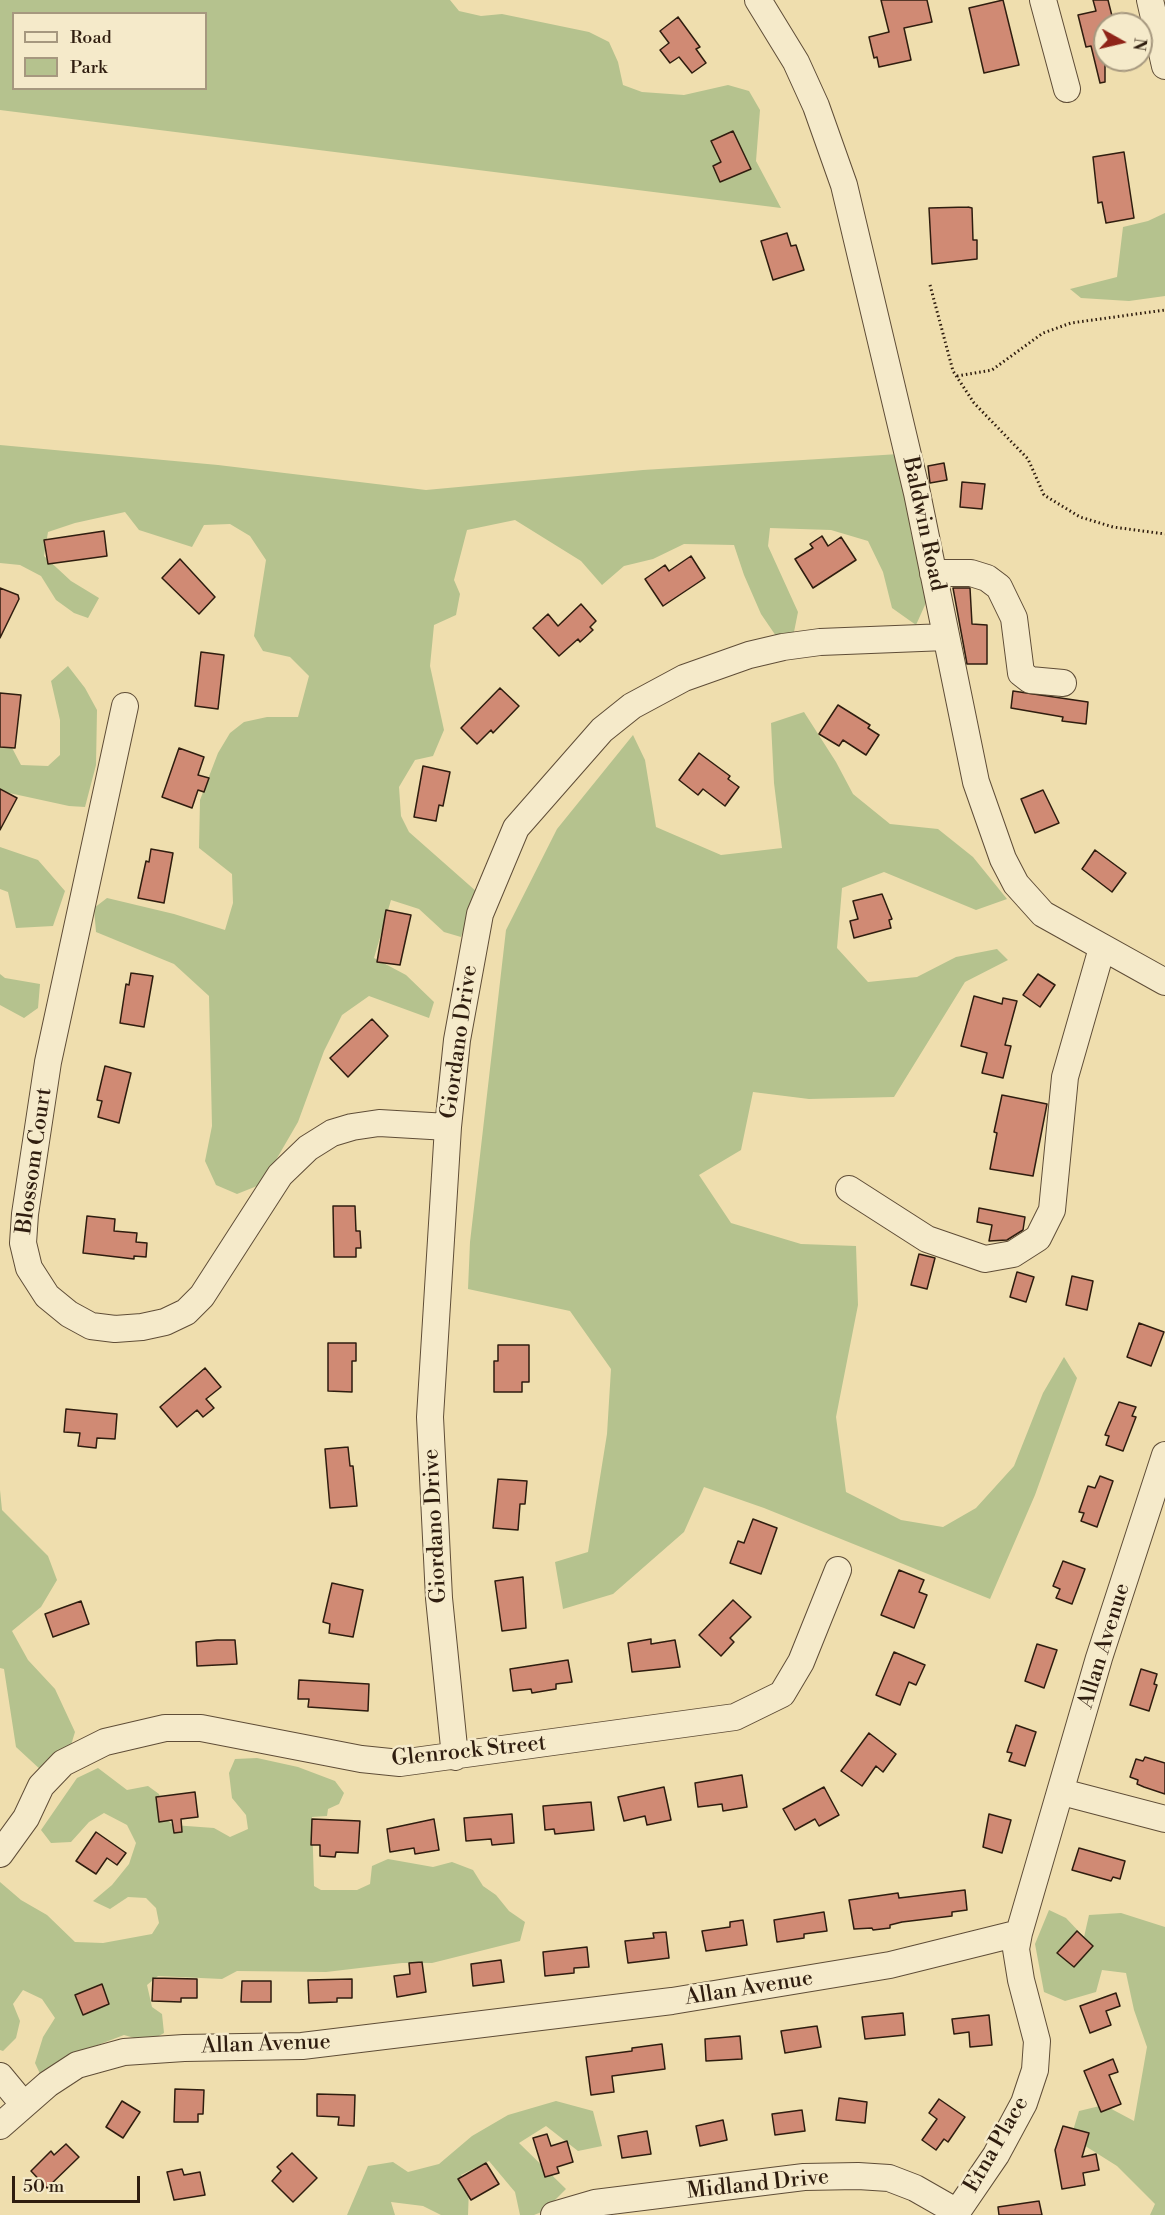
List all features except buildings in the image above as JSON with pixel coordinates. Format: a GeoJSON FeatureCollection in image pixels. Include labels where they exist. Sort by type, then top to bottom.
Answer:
{"type":"FeatureCollection","features":[{"type":"Feature","properties":{"kind":"street","name":"Baldwin Road"},"geometry":{"type":"LineString","coordinates":[[758,0],[796,62],[816,106],[844,185],[893,387],[976,782],[1003,859],[1016,884],[1043,914],[1165,982]]}},
{"type":"Feature","properties":{"kind":"street"},"geometry":{"type":"LineString","coordinates":[[1043,0],[1067,89]]}},
{"type":"Feature","properties":{"kind":"street"},"geometry":{"type":"LineString","coordinates":[[1149,0],[1165,66]]}},
{"type":"Feature","properties":{"kind":"street"},"geometry":{"type":"LineString","coordinates":[[933,573],[972,573],[987,578],[999,587],[1008,600],[1014,618],[1021,673],[1030,680],[1064,683]]}},
{"type":"Feature","properties":{"kind":"street","name":"Giordano Drive"},"geometry":{"type":"LineString","coordinates":[[455,1757],[439,1598],[430,1417],[448,1127],[457,1040],[480,914],[516,828],[602,730],[632,706],[684,678],[750,655],[820,642],[946,637]]}},
{"type":"Feature","properties":{"kind":"street","name":"Blossom Court"},"geometry":{"type":"LineString","coordinates":[[125,706],[48,1062],[25,1214],[23,1243],[29,1268],[47,1296],[69,1314],[91,1326],[115,1329],[142,1328],[165,1322],[186,1311],[202,1296],[280,1175],[308,1148],[332,1133],[352,1127],[379,1123],[448,1127]]}},
{"type":"Feature","properties":{"kind":"street"},"geometry":{"type":"LineString","coordinates":[[849,1189],[927,1239],[985,1259],[1013,1254],[1038,1238],[1052,1210],[1065,1077],[1102,948]]}},
{"type":"Feature","properties":{"kind":"street","name":"Allan Avenue"},"geometry":{"type":"LineString","coordinates":[[0,2126],[48,2084],[77,2066],[124,2052],[184,2048],[303,2046],[660,2003],[890,1965],[1019,1933],[1062,1792],[1099,1658],[1165,1455]]}},
{"type":"Feature","properties":{"kind":"street","name":"Glenrock Street"},"geometry":{"type":"LineString","coordinates":[[0,1854],[26,1818],[41,1786],[63,1763],[105,1742],[165,1728],[201,1728],[362,1759],[400,1763],[735,1717],[782,1694],[801,1662],[838,1570]]}},
{"type":"Feature","properties":{"kind":"street"},"geometry":{"type":"LineString","coordinates":[[1062,1792],[1165,1819]]}},
{"type":"Feature","properties":{"kind":"street","name":"Etna Place"},"geometry":{"type":"LineString","coordinates":[[956,2214],[996,2155],[1024,2103],[1035,2070],[1037,2041],[1021,1980],[1016,1949],[1019,1933]]}},
{"type":"Feature","properties":{"kind":"street"},"geometry":{"type":"LineString","coordinates":[[0,2076],[24,2104]]}},
{"type":"Feature","properties":{"kind":"street","name":"Midland Drive"},"geometry":{"type":"LineString","coordinates":[[554,2215],[595,2203],[804,2177],[858,2175],[889,2178],[915,2188],[956,2214]]}},
{"type":"Feature","properties":{"kind":"path"},"geometry":{"type":"LineString","coordinates":[[930,285],[942,334],[957,376],[974,403],[1028,459],[1044,495],[1080,517],[1113,527],[1165,534]]}},
{"type":"Feature","properties":{"kind":"path"},"geometry":{"type":"LineString","coordinates":[[957,376],[992,370],[1043,333],[1071,323],[1165,310]]}},
{"type":"Feature","properties":{"kind":"green space"},"geometry":{"type":"Polygon","coordinates":[[[0,0],[450,0],[459,11],[481,16],[502,14],[589,32],[609,42],[618,62],[623,85],[642,92],[684,95],[728,85],[749,91],[760,110],[756,161],[781,208],[0,110],[0,0]]]}},
{"type":"Feature","properties":{"kind":"green space"},"geometry":{"type":"Polygon","coordinates":[[[1165,213],[1165,296],[1129,301],[1081,298],[1070,289],[1117,277],[1123,227],[1148,221],[1165,213]]]}},
{"type":"Feature","properties":{"kind":"green space"},"geometry":{"type":"Polygon","coordinates":[[[0,445],[218,465],[426,490],[643,470],[899,454],[911,533],[929,596],[916,625],[892,608],[883,572],[868,541],[831,530],[770,528],[768,546],[798,612],[794,632],[776,636],[761,614],[734,545],[684,544],[653,559],[624,566],[602,585],[581,561],[515,520],[467,530],[454,580],[460,594],[456,615],[434,625],[430,666],[444,730],[433,756],[415,760],[399,787],[401,816],[409,832],[477,892],[461,937],[444,932],[419,909],[391,900],[374,958],[406,975],[434,1002],[429,1018],[369,996],[342,1015],[324,1051],[298,1122],[262,1184],[237,1194],[216,1185],[205,1161],[212,1126],[209,996],[174,964],[96,932],[94,908],[107,898],[174,914],[225,930],[233,903],[232,874],[199,848],[200,800],[218,753],[230,733],[244,722],[267,717],[298,717],[309,676],[290,657],[263,651],[254,636],[266,560],[250,536],[230,524],[204,525],[192,547],[139,530],[125,512],[75,523],[48,532],[44,556],[71,581],[99,598],[88,618],[74,613],[56,600],[41,576],[20,565],[0,563],[0,445]]]}},
{"type":"Feature","properties":{"kind":"green space"},"geometry":{"type":"Polygon","coordinates":[[[68,666],[85,688],[97,710],[96,765],[85,807],[69,806],[0,791],[0,740],[10,744],[21,765],[48,766],[60,755],[60,720],[51,681],[68,666]]]}},
{"type":"Feature","properties":{"kind":"green space"},"geometry":{"type":"Polygon","coordinates":[[[804,712],[836,762],[853,794],[890,824],[938,829],[973,857],[1007,899],[976,910],[884,872],[842,888],[837,948],[868,982],[917,977],[956,957],[997,949],[1008,960],[965,982],[894,1097],[809,1099],[753,1092],[741,1150],[699,1175],[731,1223],[801,1244],[856,1246],[858,1305],[836,1417],[846,1492],[901,1520],[943,1527],[976,1508],[1014,1466],[1043,1393],[1064,1357],[1077,1378],[1035,1495],[990,1599],[764,1508],[704,1487],[684,1532],[613,1594],[563,1609],[555,1562],[588,1552],[607,1434],[611,1369],[570,1311],[468,1289],[470,1242],[506,930],[557,829],[633,735],[645,760],[656,827],[721,855],[782,848],[774,783],[771,723],[804,712]]]}},
{"type":"Feature","properties":{"kind":"green space"},"geometry":{"type":"Polygon","coordinates":[[[0,847],[38,860],[65,891],[53,926],[16,928],[8,892],[0,889],[0,847]]]}},
{"type":"Feature","properties":{"kind":"green space"},"geometry":{"type":"Polygon","coordinates":[[[0,974],[5,978],[40,984],[38,1008],[24,1018],[0,1005],[0,974]]]}},
{"type":"Feature","properties":{"kind":"green space"},"geometry":{"type":"Polygon","coordinates":[[[0,1490],[2,1510],[48,1556],[57,1580],[41,1607],[12,1631],[28,1660],[55,1689],[75,1732],[68,1755],[42,1771],[16,1747],[4,1669],[0,1668],[0,1490]]]}},
{"type":"Feature","properties":{"kind":"green space"},"geometry":{"type":"Polygon","coordinates":[[[257,1758],[298,1767],[335,1781],[344,1793],[339,1804],[328,1809],[327,1816],[312,1817],[314,1886],[321,1890],[357,1890],[370,1884],[372,1866],[388,1859],[433,1867],[452,1862],[473,1870],[483,1886],[496,1895],[509,1911],[525,1922],[520,1941],[432,1963],[402,1963],[326,1972],[237,1971],[222,1979],[158,1976],[147,1985],[152,2007],[162,2014],[164,2033],[148,2042],[124,2035],[82,2051],[43,2080],[35,2063],[43,2037],[55,2018],[42,1999],[23,1990],[13,2004],[20,2021],[16,2038],[3,2051],[0,2050],[0,1882],[21,1900],[47,1915],[75,1942],[103,1943],[152,1934],[159,1923],[156,1908],[146,1898],[128,1897],[110,1909],[93,1901],[112,1885],[129,1864],[136,1843],[127,1825],[104,1813],[89,1822],[71,1842],[51,1843],[41,1830],[77,1778],[98,1768],[127,1790],[148,1786],[159,1794],[165,1818],[173,1825],[214,1828],[230,1837],[248,1829],[246,1815],[232,1798],[229,1773],[235,1759],[257,1758]]]}},
{"type":"Feature","properties":{"kind":"green space"},"geometry":{"type":"Polygon","coordinates":[[[1049,1910],[1066,1918],[1084,1937],[1089,1915],[1121,1913],[1165,1927],[1165,2215],[1150,2215],[1155,2204],[1117,2166],[1071,2137],[1079,2111],[1104,2105],[1134,2121],[1147,2047],[1134,2010],[1126,1973],[1102,1970],[1096,1992],[1065,2001],[1044,1992],[1035,1944],[1049,1910]]]}},
{"type":"Feature","properties":{"kind":"green space"},"geometry":{"type":"Polygon","coordinates":[[[556,2101],[593,2111],[602,2146],[578,2151],[546,2126],[519,2143],[566,2189],[544,2211],[534,2215],[520,2215],[515,2192],[489,2161],[461,2175],[469,2188],[468,2215],[441,2215],[423,2206],[391,2202],[395,2215],[347,2215],[368,2166],[393,2162],[408,2172],[439,2164],[472,2136],[508,2115],[556,2101]]]}}]}
